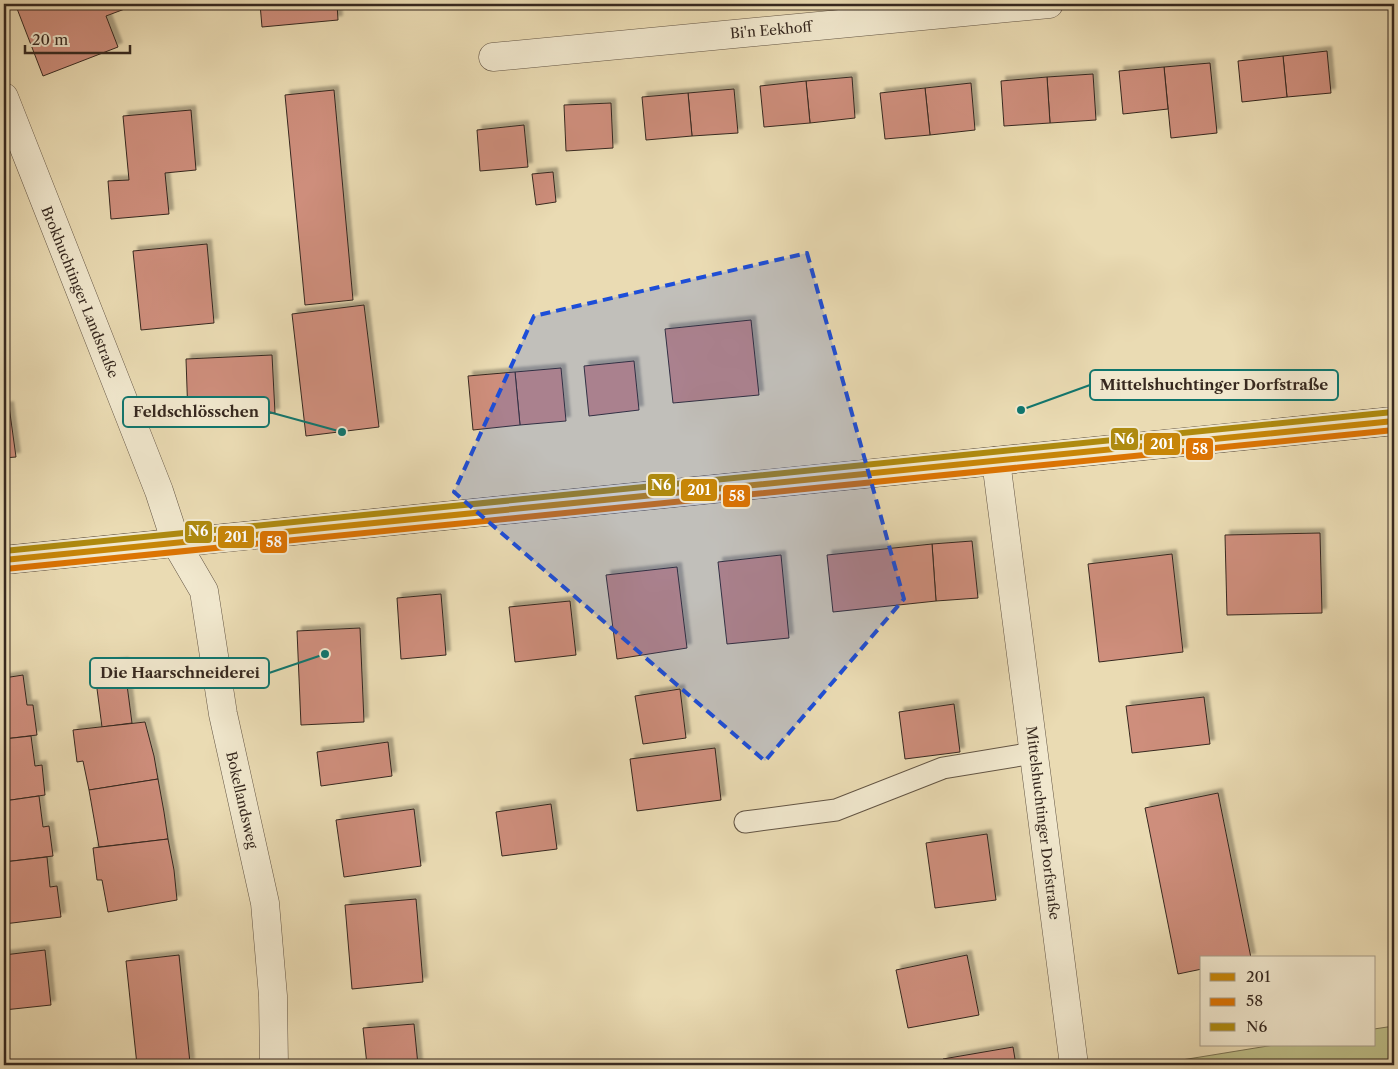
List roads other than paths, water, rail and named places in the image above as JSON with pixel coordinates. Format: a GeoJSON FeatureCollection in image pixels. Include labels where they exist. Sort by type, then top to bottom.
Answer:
{"type":"FeatureCollection","features":[{"type":"Feature","properties":{"kind":"street","name":"Bi'n Eekhoff"},"geometry":{"type":"LineString","coordinates":[[493,57],[1049,4]]}},
{"type":"Feature","properties":{"kind":"street","name":"Brokhuchtinger Landstraße"},"geometry":{"type":"LineString","coordinates":[[4,97],[159,491],[176,542]]}},
{"type":"Feature","properties":{"kind":"street"},"geometry":{"type":"LineString","coordinates":[[4,560],[1394,421]]}},
{"type":"Feature","properties":{"kind":"street","name":"Mittelshuchtinger Dorfstraße"},"geometry":{"type":"LineString","coordinates":[[996,462],[1074,1065]]}},
{"type":"Feature","properties":{"kind":"street","name":"Bokellandsweg"},"geometry":{"type":"LineString","coordinates":[[176,542],[204,591],[223,714],[265,903],[273,996],[274,1065]]}},
{"type":"Feature","properties":{"kind":"lane"},"geometry":{"type":"LineString","coordinates":[[745,822],[836,810],[943,768],[1034,753]]}},
{"type":"Feature","properties":{"kind":"place","name":"Mittelshuchtinger Dorfstraße"},"geometry":{"type":"Point","coordinates":[1021,410]}},
{"type":"Feature","properties":{"kind":"place","name":"Feldschlösschen"},"geometry":{"type":"Point","coordinates":[342,432]}},
{"type":"Feature","properties":{"kind":"place","name":"Die Haarschneiderei"},"geometry":{"type":"Point","coordinates":[325,654]}}]}
